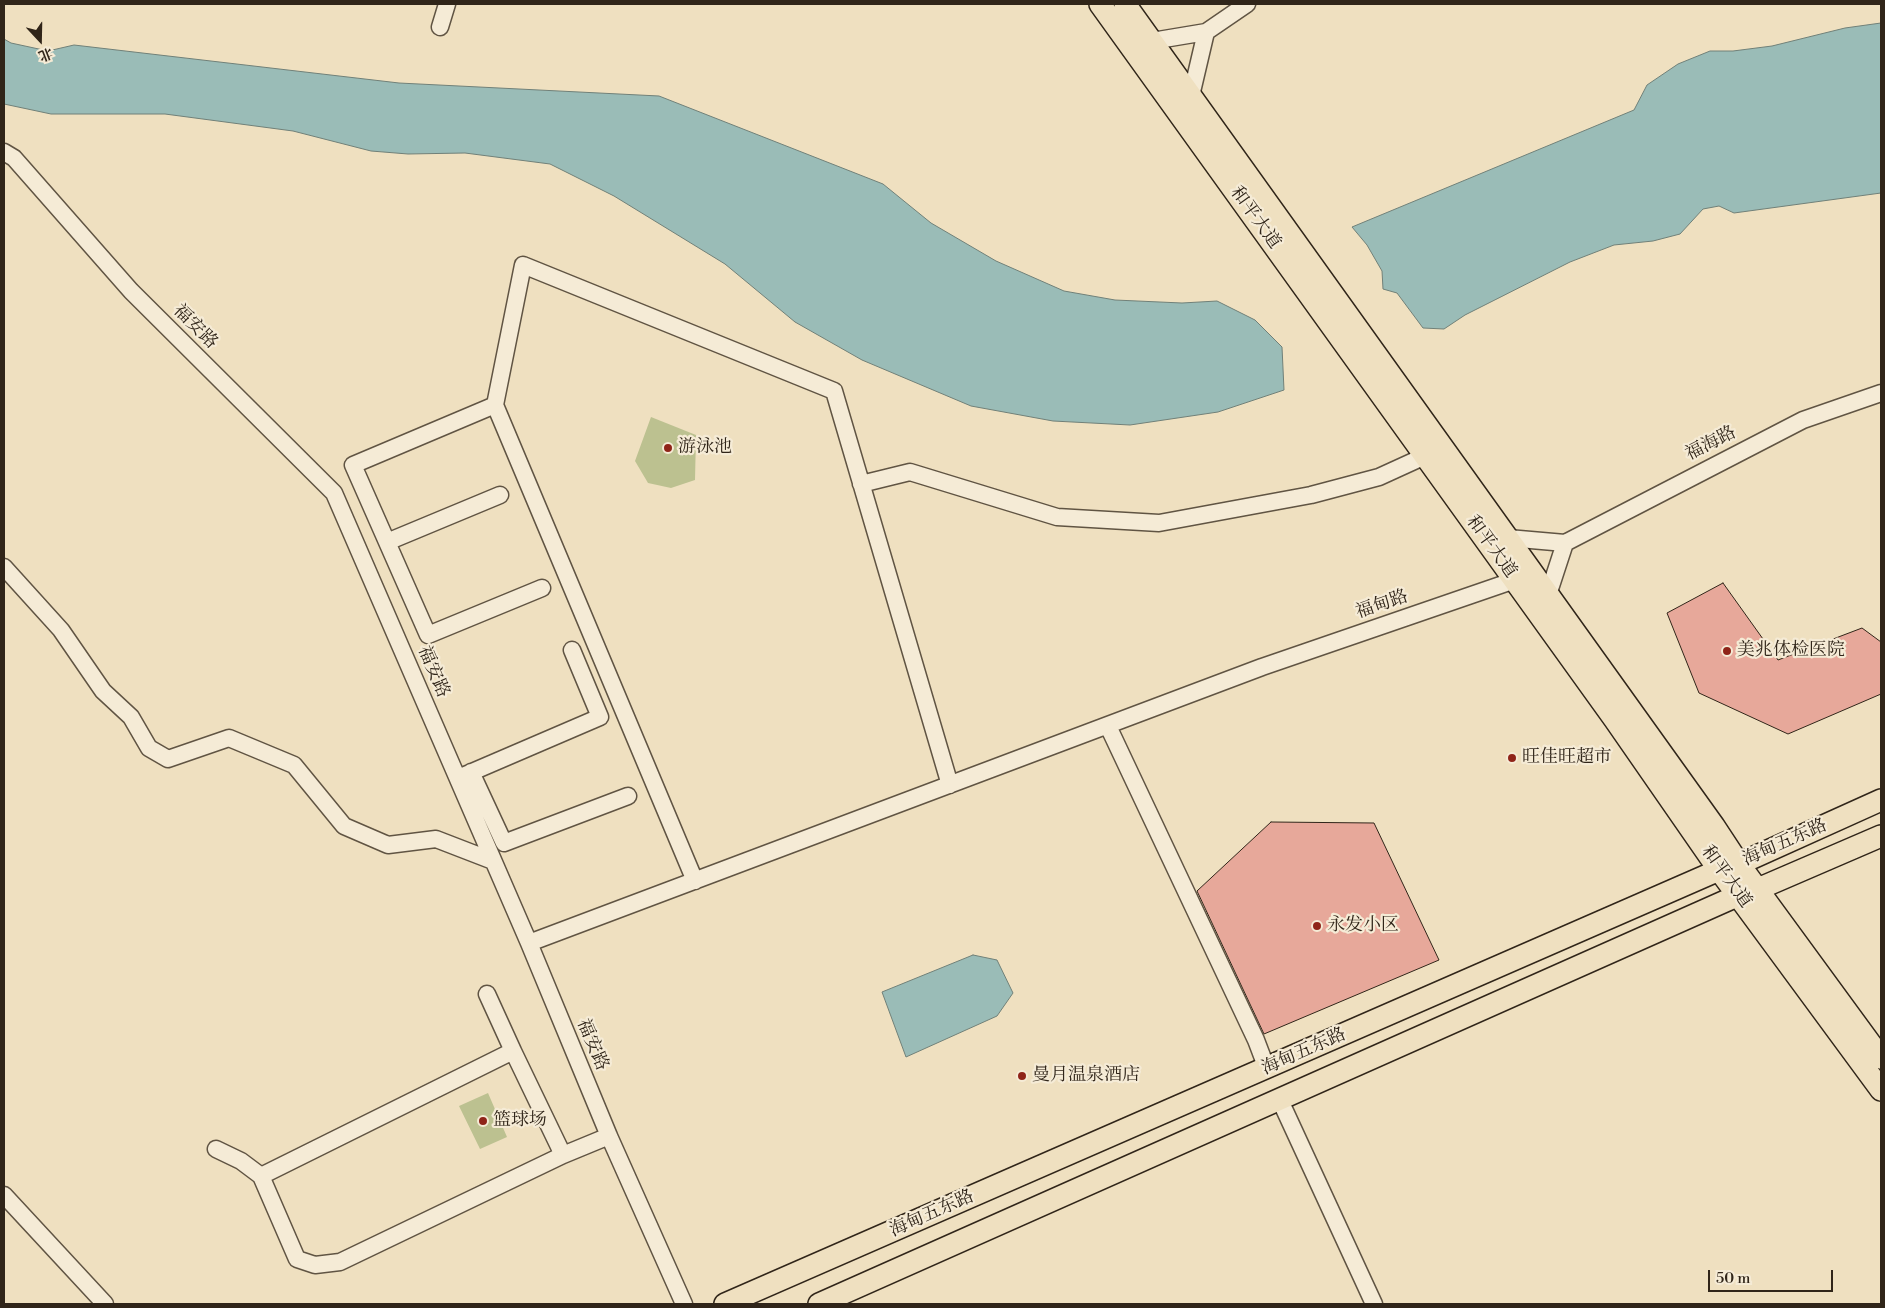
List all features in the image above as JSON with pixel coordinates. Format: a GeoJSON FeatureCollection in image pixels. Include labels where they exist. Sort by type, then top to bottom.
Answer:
{"type":"FeatureCollection","features":[{"type":"Feature","properties":{"kind":"main road","name":"和平大道"},"geometry":{"type":"LineString","coordinates":[[1100,4],[1515,580],[1719,870],[1748,892],[1881,1058]]}},
{"type":"Feature","properties":{"kind":"main road","name":"和平大道"},"geometry":{"type":"LineString","coordinates":[[1125,4],[1739,864],[1748,892],[1881,1090]]}},
{"type":"Feature","properties":{"kind":"main road","name":"海甸五东路"},"geometry":{"type":"LineString","coordinates":[[726,1304],[1719,870],[1739,864],[1881,800]]}},
{"type":"Feature","properties":{"kind":"main road","name":"海甸五东路"},"geometry":{"type":"LineString","coordinates":[[820,1304],[1279,1098],[1748,892],[1881,836]]}},
{"type":"Feature","properties":{"kind":"street"},"geometry":{"type":"LineString","coordinates":[[440,27],[447,4]]}},
{"type":"Feature","properties":{"kind":"street"},"geometry":{"type":"LineString","coordinates":[[1152,41],[1206,32],[1247,4]]}},
{"type":"Feature","properties":{"kind":"street"},"geometry":{"type":"LineString","coordinates":[[1191,96],[1206,32]]}},
{"type":"Feature","properties":{"kind":"street","name":"福安路"},"geometry":{"type":"LineString","coordinates":[[4,152],[14,158],[130,291],[334,493],[464,775],[493,861],[609,1136],[684,1304]]}},
{"type":"Feature","properties":{"kind":"street"},"geometry":{"type":"LineString","coordinates":[[695,880],[495,405],[524,265],[834,391],[950,785]]}},
{"type":"Feature","properties":{"kind":"street","name":"福海路"},"geometry":{"type":"LineString","coordinates":[[1565,543],[1803,420],[1881,393]]}},
{"type":"Feature","properties":{"kind":"street"},"geometry":{"type":"LineString","coordinates":[[495,405],[353,465],[428,635],[542,588]]}},
{"type":"Feature","properties":{"kind":"street"},"geometry":{"type":"LineString","coordinates":[[861,484],[910,472],[1057,517],[1159,523],[1311,495],[1378,477],[1426,456]]}},
{"type":"Feature","properties":{"kind":"street"},"geometry":{"type":"LineString","coordinates":[[387,542],[500,495]]}},
{"type":"Feature","properties":{"kind":"street"},"geometry":{"type":"LineString","coordinates":[[1508,538],[1565,543],[1548,595]]}},
{"type":"Feature","properties":{"kind":"street"},"geometry":{"type":"LineString","coordinates":[[4,567],[62,630],[103,691],[131,716],[149,748],[168,759],[229,738],[294,765],[344,826],[388,845],[436,838],[493,861]]}},
{"type":"Feature","properties":{"kind":"street","name":"福甸路"},"geometry":{"type":"LineString","coordinates":[[529,943],[1262,667],[1515,580]]}},
{"type":"Feature","properties":{"kind":"street"},"geometry":{"type":"LineString","coordinates":[[572,650],[600,717],[464,775],[504,843],[628,796]]}},
{"type":"Feature","properties":{"kind":"street"},"geometry":{"type":"LineString","coordinates":[[1108,726],[1252,1031],[1267,1069]]}},
{"type":"Feature","properties":{"kind":"street"},"geometry":{"type":"LineString","coordinates":[[487,994],[563,1155]]}},
{"type":"Feature","properties":{"kind":"street"},"geometry":{"type":"LineString","coordinates":[[261,1176],[513,1051]]}},
{"type":"Feature","properties":{"kind":"street"},"geometry":{"type":"LineString","coordinates":[[1279,1098],[1374,1304]]}},
{"type":"Feature","properties":{"kind":"street"},"geometry":{"type":"LineString","coordinates":[[216,1148],[241,1160],[261,1176],[297,1259],[315,1265],[340,1262],[563,1155],[609,1136]]}},
{"type":"Feature","properties":{"kind":"street"},"geometry":{"type":"LineString","coordinates":[[4,1194],[105,1304]]}},
{"type":"Feature","properties":{"kind":"green space","name":"游泳池"},"geometry":{"type":"Polygon","coordinates":[[[651,417],[696,435],[695,480],[671,488],[648,483],[635,461],[651,417]]]}},
{"type":"Feature","properties":{"kind":"green space","name":"篮球场"},"geometry":{"type":"Polygon","coordinates":[[[488,1093],[507,1137],[480,1149],[459,1106],[488,1093]]]}},
{"type":"Feature","properties":{"kind":"water"},"geometry":{"type":"Polygon","coordinates":[[[1881,23],[1881,193],[1734,213],[1719,206],[1703,209],[1680,234],[1653,241],[1614,245],[1570,262],[1465,315],[1444,329],[1423,328],[1397,293],[1383,289],[1382,271],[1367,245],[1352,227],[1634,110],[1647,85],[1678,64],[1710,51],[1733,51],[1772,46],[1845,28],[1881,23]]]}},
{"type":"Feature","properties":{"kind":"water"},"geometry":{"type":"Polygon","coordinates":[[[4,39],[11,43],[48,51],[74,45],[399,83],[659,96],[883,184],[931,223],[996,261],[1064,291],[1115,300],[1182,303],[1217,301],[1255,320],[1282,347],[1284,390],[1218,412],[1130,425],[1053,421],[971,406],[862,360],[795,322],[725,264],[614,196],[550,164],[465,153],[408,154],[371,151],[293,131],[165,114],[51,114],[4,104],[4,39]]]}},
{"type":"Feature","properties":{"kind":"water"},"geometry":{"type":"Polygon","coordinates":[[[973,955],[997,960],[1013,993],[997,1016],[906,1057],[882,992],[973,955]]]}},
{"type":"Feature","properties":{"kind":"building","name":"美兆体检医院"},"geometry":{"type":"Polygon","coordinates":[[[1723,583],[1778,660],[1862,628],[1881,642],[1881,694],[1788,734],[1699,693],[1667,613],[1723,583]]]}},
{"type":"Feature","properties":{"kind":"building","name":"永发小区"},"geometry":{"type":"Polygon","coordinates":[[[1271,822],[1374,823],[1439,960],[1264,1034],[1197,891],[1271,822]]]}},
{"type":"Feature","properties":{"kind":"place","name":"游泳池"},"geometry":{"type":"Point","coordinates":[668,448]}},
{"type":"Feature","properties":{"kind":"place","name":"美兆体检医院"},"geometry":{"type":"Point","coordinates":[1727,651]}},
{"type":"Feature","properties":{"kind":"place","name":"旺佳旺超市"},"geometry":{"type":"Point","coordinates":[1512,758]}},
{"type":"Feature","properties":{"kind":"place","name":"永发小区"},"geometry":{"type":"Point","coordinates":[1317,926]}},
{"type":"Feature","properties":{"kind":"place","name":"曼月温泉酒店"},"geometry":{"type":"Point","coordinates":[1022,1076]}},
{"type":"Feature","properties":{"kind":"place","name":"篮球场"},"geometry":{"type":"Point","coordinates":[483,1121]}}]}
